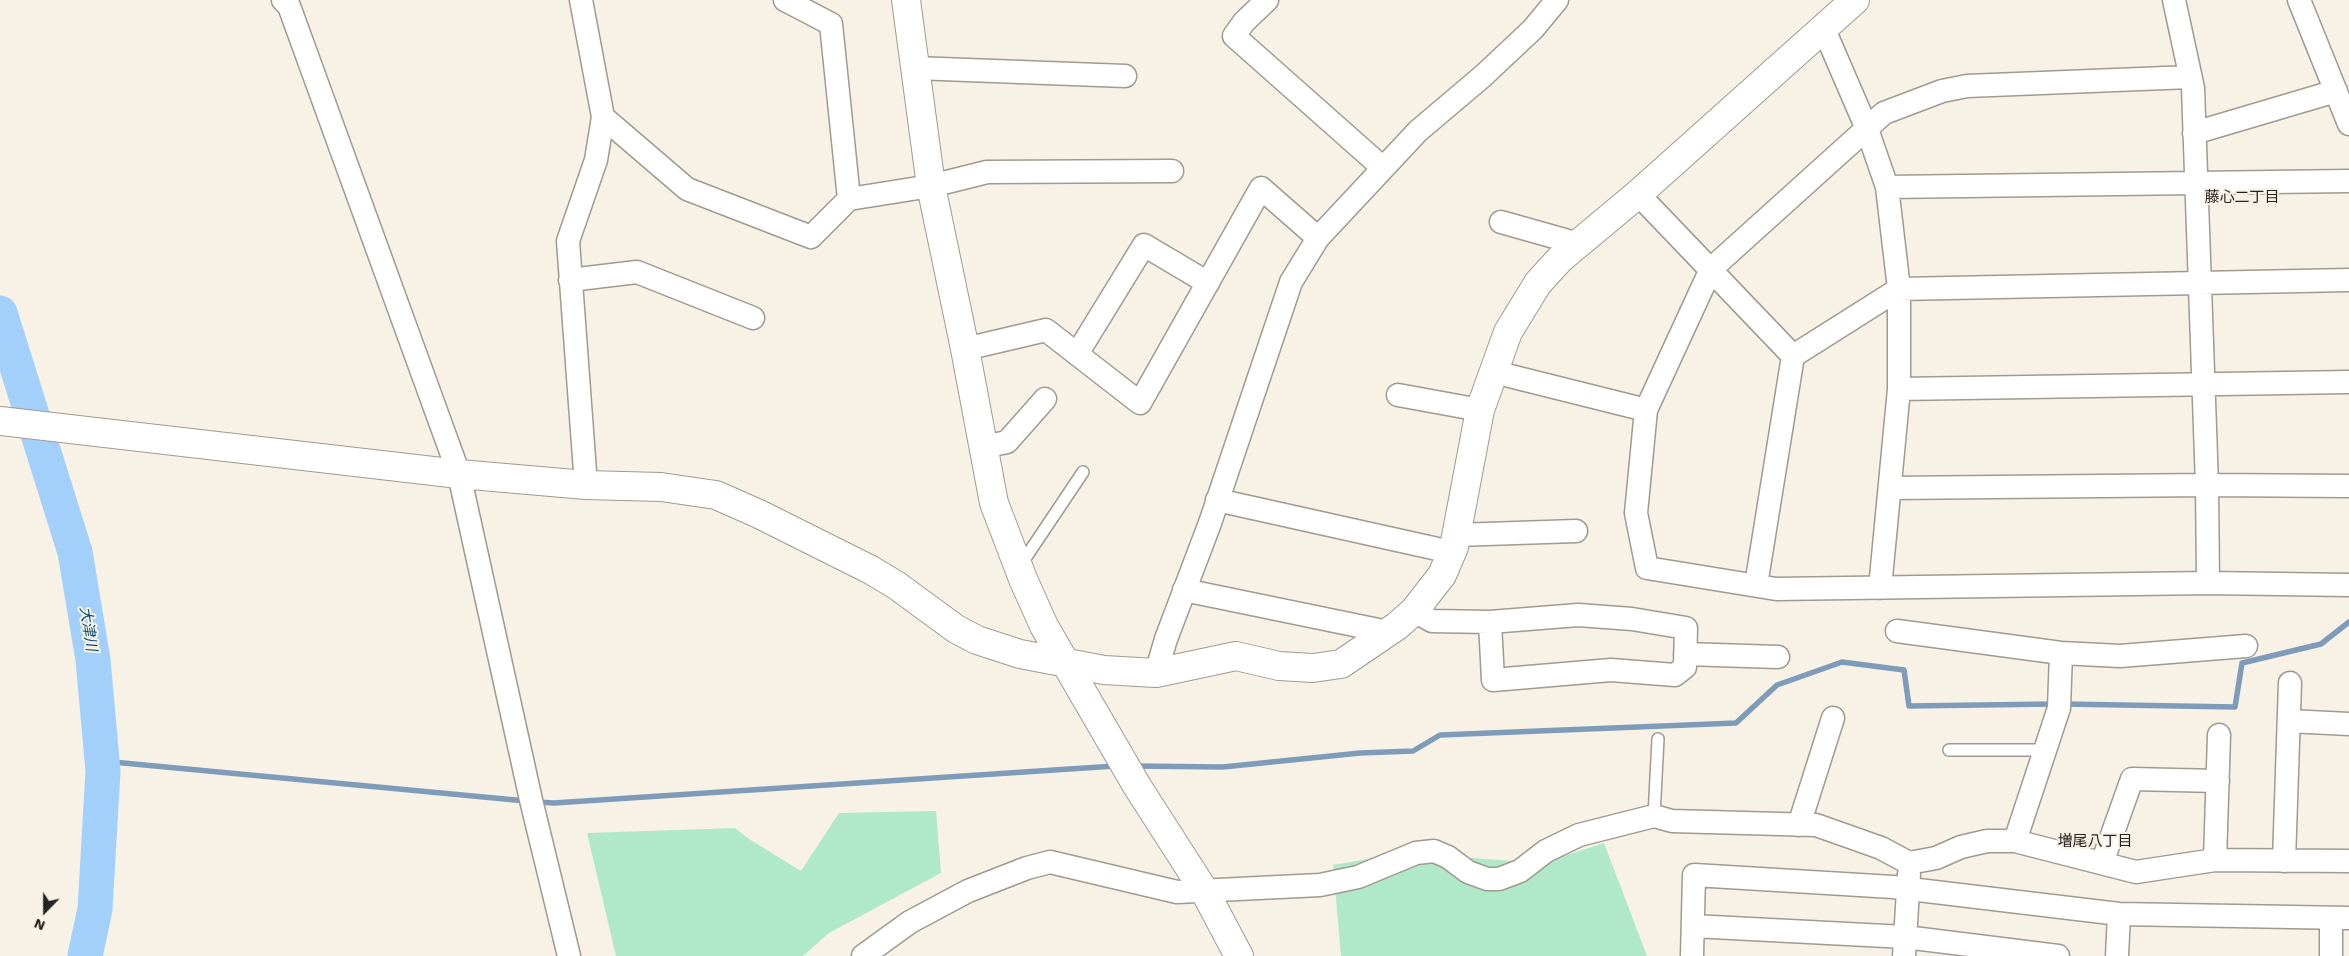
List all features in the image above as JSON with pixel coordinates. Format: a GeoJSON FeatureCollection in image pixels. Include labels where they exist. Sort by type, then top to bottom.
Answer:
{"type":"FeatureCollection","features":[{"type":"Feature","properties":{"kind":"street"},"geometry":{"type":"LineString","coordinates":[[581,0],[603,117],[596,160],[568,241],[586,485]]}},
{"type":"Feature","properties":{"kind":"street"},"geometry":{"type":"LineString","coordinates":[[786,0],[831,24],[849,199]]}},
{"type":"Feature","properties":{"kind":"street"},"geometry":{"type":"LineString","coordinates":[[906,0],[930,186],[966,349],[994,503],[1018,568],[1044,626],[1068,664],[1137,786],[1205,892],[1238,956]]}},
{"type":"Feature","properties":{"kind":"street"},"geometry":{"type":"LineString","coordinates":[[1267,0],[1244,22],[1234,36],[1383,168]]}},
{"type":"Feature","properties":{"kind":"street"},"geometry":{"type":"LineString","coordinates":[[1156,673],[1166,639],[1217,500],[1292,282],[1318,238],[1418,131],[1483,76],[1533,29],[1557,0]]}},
{"type":"Feature","properties":{"kind":"street"},"geometry":{"type":"LineString","coordinates":[[0,421],[458,474],[586,485],[661,487],[716,495],[759,514],[871,570],[896,585],[956,629],[977,640],[1020,654],[1104,670],[1156,673],[1236,656],[1279,666],[1312,668],[1341,664],[1388,632],[1414,611],[1442,575],[1454,544],[1480,410],[1508,332],[1538,283],[1560,259],[1638,194],[1855,0]]}},
{"type":"Feature","properties":{"kind":"street"},"geometry":{"type":"LineString","coordinates":[[2174,0],[2193,88],[2207,484],[2208,583]]}},
{"type":"Feature","properties":{"kind":"street"},"geometry":{"type":"LineString","coordinates":[[2299,0],[2349,124]]}},
{"type":"Feature","properties":{"kind":"street"},"geometry":{"type":"LineString","coordinates":[[289,2],[458,474],[531,800],[569,956]]}},
{"type":"Feature","properties":{"kind":"street"},"geometry":{"type":"LineString","coordinates":[[1823,27],[1867,129],[1887,187],[1899,289],[1899,390],[1880,588]]}},
{"type":"Feature","properties":{"kind":"street"},"geometry":{"type":"LineString","coordinates":[[915,68],[1125,76]]}},
{"type":"Feature","properties":{"kind":"street"},"geometry":{"type":"LineString","coordinates":[[2190,77],[1967,86],[1942,91],[1884,113],[1711,269],[1646,410],[1636,513],[1647,568],[1776,589],[2208,583],[2349,585]]}},
{"type":"Feature","properties":{"kind":"street"},"geometry":{"type":"LineString","coordinates":[[2194,134],[2336,91]]}},
{"type":"Feature","properties":{"kind":"street"},"geometry":{"type":"LineString","coordinates":[[603,117],[687,189],[811,237],[849,199],[930,186],[987,172],[1172,172]]}},
{"type":"Feature","properties":{"kind":"street"},"geometry":{"type":"LineString","coordinates":[[1887,187],[2349,181]]}},
{"type":"Feature","properties":{"kind":"street"},"geometry":{"type":"LineString","coordinates":[[966,349],[1046,330],[1140,403],[1261,188],[1318,238]]}},
{"type":"Feature","properties":{"kind":"street"},"geometry":{"type":"LineString","coordinates":[[1638,194],[1793,356]]}},
{"type":"Feature","properties":{"kind":"street"},"geometry":{"type":"LineString","coordinates":[[1501,222],[1578,244]]}},
{"type":"Feature","properties":{"kind":"street"},"geometry":{"type":"LineString","coordinates":[[1076,354],[1144,245],[1208,283]]}},
{"type":"Feature","properties":{"kind":"street"},"geometry":{"type":"LineString","coordinates":[[570,280],[637,272],[753,318]]}},
{"type":"Feature","properties":{"kind":"street"},"geometry":{"type":"LineString","coordinates":[[1756,585],[1793,356],[1899,289],[2349,280]]}},
{"type":"Feature","properties":{"kind":"street"},"geometry":{"type":"LineString","coordinates":[[1494,372],[1646,410]]}},
{"type":"Feature","properties":{"kind":"street"},"geometry":{"type":"LineString","coordinates":[[1899,390],[2349,382]]}},
{"type":"Feature","properties":{"kind":"street"},"geometry":{"type":"LineString","coordinates":[[1398,395],[1480,410]]}},
{"type":"Feature","properties":{"kind":"street"},"geometry":{"type":"LineString","coordinates":[[983,447],[1007,442],[1045,399]]}},
{"type":"Feature","properties":{"kind":"street"},"geometry":{"type":"LineString","coordinates":[[1890,488],[2207,484],[2349,486]]}},
{"type":"Feature","properties":{"kind":"street"},"geometry":{"type":"LineString","coordinates":[[1217,500],[1454,544],[1576,531]]}},
{"type":"Feature","properties":{"kind":"street"},"geometry":{"type":"LineString","coordinates":[[1184,590],[1388,632]]}},
{"type":"Feature","properties":{"kind":"street"},"geometry":{"type":"LineString","coordinates":[[1414,611],[1432,621],[1490,622],[1578,615],[1632,619],[1686,628],[1685,667],[1675,675],[1611,670],[1493,680],[1490,622]]}},
{"type":"Feature","properties":{"kind":"street"},"geometry":{"type":"LineString","coordinates":[[1897,631],[2061,653],[2120,656],[2246,646]]}},
{"type":"Feature","properties":{"kind":"street"},"geometry":{"type":"LineString","coordinates":[[2014,840],[2059,708],[2061,653]]}},
{"type":"Feature","properties":{"kind":"street"},"geometry":{"type":"LineString","coordinates":[[1685,654],[1778,657]]}},
{"type":"Feature","properties":{"kind":"street"},"geometry":{"type":"LineString","coordinates":[[2284,861],[2290,683]]}},
{"type":"Feature","properties":{"kind":"street"},"geometry":{"type":"LineString","coordinates":[[1799,824],[1833,718]]}},
{"type":"Feature","properties":{"kind":"street"},"geometry":{"type":"LineString","coordinates":[[2289,721],[2349,724]]}},
{"type":"Feature","properties":{"kind":"street"},"geometry":{"type":"LineString","coordinates":[[2215,860],[2219,734]]}},
{"type":"Feature","properties":{"kind":"street"},"geometry":{"type":"LineString","coordinates":[[2102,863],[2132,779],[2218,781]]}},
{"type":"Feature","properties":{"kind":"street"},"geometry":{"type":"LineString","coordinates":[[863,956],[910,922],[968,891],[1027,868],[1050,862],[1177,892],[1205,892],[1320,884],[1358,877],[1416,853],[1434,851],[1448,857],[1468,872],[1487,879],[1499,879],[1520,871],[1546,851],[1579,835],[1654,816],[1672,821],[1816,825],[1881,848],[1909,863],[1936,858],[1961,847],[1988,841],[2014,840],[2136,872],[2215,860],[2349,860]]}},
{"type":"Feature","properties":{"kind":"street"},"geometry":{"type":"LineString","coordinates":[[1905,947],[1909,863]]}},
{"type":"Feature","properties":{"kind":"street"},"geometry":{"type":"LineString","coordinates":[[1692,956],[1694,875],[1909,889],[2119,914],[2340,918],[2331,956]]}},
{"type":"Feature","properties":{"kind":"street"},"geometry":{"type":"LineString","coordinates":[[2117,956],[2119,914]]}},
{"type":"Feature","properties":{"kind":"street"},"geometry":{"type":"LineString","coordinates":[[1692,926],[1905,947],[2058,956]]}},
{"type":"Feature","properties":{"kind":"lane"},"geometry":{"type":"LineString","coordinates":[[1018,568],[1083,472]]}},
{"type":"Feature","properties":{"kind":"lane"},"geometry":{"type":"LineString","coordinates":[[1654,816],[1658,739]]}},
{"type":"Feature","properties":{"kind":"lane"},"geometry":{"type":"LineString","coordinates":[[1949,750],[2045,750]]}},
{"type":"Feature","properties":{"kind":"green space"},"geometry":{"type":"Polygon","coordinates":[[[936,811],[941,873],[829,933],[803,956],[616,956],[587,833],[735,828],[749,839],[801,871],[839,813],[936,811]]]}},
{"type":"Feature","properties":{"kind":"green space"},"geometry":{"type":"Polygon","coordinates":[[[1604,843],[1647,956],[1341,956],[1333,865],[1402,853],[1542,863],[1604,843]]]}},
{"type":"Feature","properties":{"kind":"waterway","name":"大津川"},"geometry":{"type":"LineString","coordinates":[[0,313],[75,552],[93,660],[103,771],[95,909],[85,956]]}},
{"type":"Feature","properties":{"kind":"waterway"},"geometry":{"type":"LineString","coordinates":[[2064,704],[2235,707],[2242,663],[2321,644],[2349,622]]}},
{"type":"Feature","properties":{"kind":"waterway"},"geometry":{"type":"LineString","coordinates":[[1134,766],[1223,767],[1360,753],[1413,751],[1440,735],[1736,723],[1777,685],[1842,662],[1904,670],[1909,706],[2054,704]]}},
{"type":"Feature","properties":{"kind":"waterway"},"geometry":{"type":"LineString","coordinates":[[102,761],[526,801]]}},
{"type":"Feature","properties":{"kind":"waterway"},"geometry":{"type":"LineString","coordinates":[[536,802],[554,803],[1115,766]]}},
{"type":"Feature","properties":{"kind":"district","name":"藤心二丁目"},"geometry":{"type":"Point","coordinates":[2242,198]}},
{"type":"Feature","properties":{"kind":"district","name":"増尾八丁目"},"geometry":{"type":"Point","coordinates":[2095,842]}}]}
